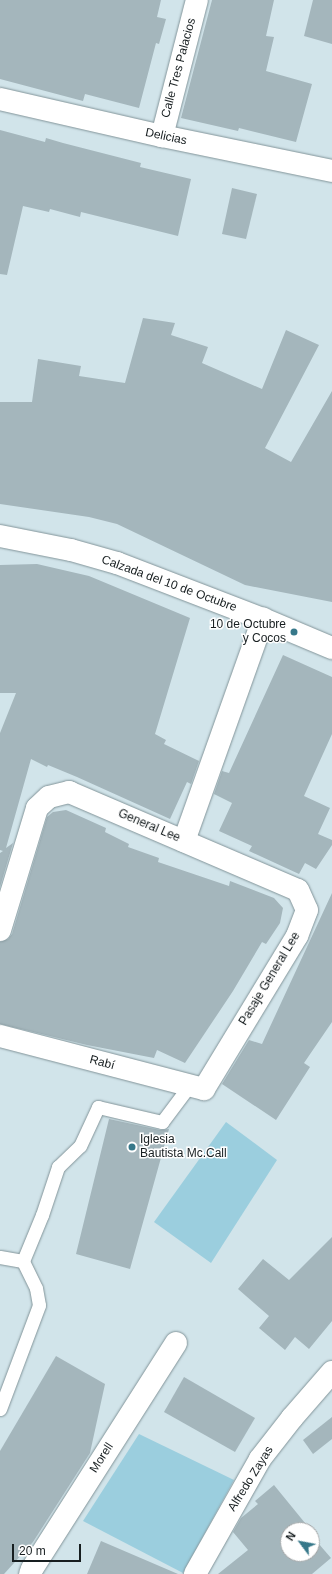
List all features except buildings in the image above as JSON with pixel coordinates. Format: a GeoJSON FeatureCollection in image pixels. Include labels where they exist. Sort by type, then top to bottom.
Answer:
{"type":"FeatureCollection","features":[{"type":"Feature","properties":{"kind":"street","name":"Calle Tres Palacios"},"geometry":{"type":"LineString","coordinates":[[162,136],[197,0]]}},
{"type":"Feature","properties":{"kind":"street","name":"Delicias"},"geometry":{"type":"LineString","coordinates":[[0,99],[162,136],[332,171]]}},
{"type":"Feature","properties":{"kind":"street","name":"Calzada del 10 de Octubre"},"geometry":{"type":"LineString","coordinates":[[0,536],[71,550],[117,563],[263,619],[332,648]]}},
{"type":"Feature","properties":{"kind":"street","name":"General Lee"},"geometry":{"type":"LineString","coordinates":[[0,930],[37,808],[49,797],[70,792],[184,841],[263,619]]}},
{"type":"Feature","properties":{"kind":"street","name":"Pasaje General Lee"},"geometry":{"type":"LineString","coordinates":[[184,841],[298,890],[306,910],[297,936],[196,1088]]}},
{"type":"Feature","properties":{"kind":"street","name":"Rabí"},"geometry":{"type":"LineString","coordinates":[[0,1036],[196,1088]]}},
{"type":"Feature","properties":{"kind":"street","name":"Morell"},"geometry":{"type":"LineString","coordinates":[[30,1574],[176,1343]]}},
{"type":"Feature","properties":{"kind":"street","name":"Alfredo Zayas"},"geometry":{"type":"LineString","coordinates":[[195,1574],[260,1459],[292,1418],[332,1372]]}},
{"type":"Feature","properties":{"kind":"lane"},"geometry":{"type":"LineString","coordinates":[[0,1409],[39,1304],[36,1288],[24,1261],[42,1215],[58,1167],[80,1146],[98,1107],[162,1122],[196,1088]]}},
{"type":"Feature","properties":{"kind":"lane"},"geometry":{"type":"LineString","coordinates":[[0,1257],[24,1261]]}},
{"type":"Feature","properties":{"kind":"shaded area"},"geometry":{"type":"Polygon","coordinates":[[[226,1122],[277,1160],[211,1263],[154,1222],[226,1122]]]}},
{"type":"Feature","properties":{"kind":"shaded area"},"geometry":{"type":"Polygon","coordinates":[[[139,1434],[234,1480],[183,1573],[83,1521],[139,1434]]]}},
{"type":"Feature","properties":{"kind":"place","name":"10 de Octubre y Cocos"},"geometry":{"type":"Point","coordinates":[294,632]}},
{"type":"Feature","properties":{"kind":"place","name":"Iglesia Bautista Mc.Call"},"geometry":{"type":"Point","coordinates":[132,1147]}}]}
